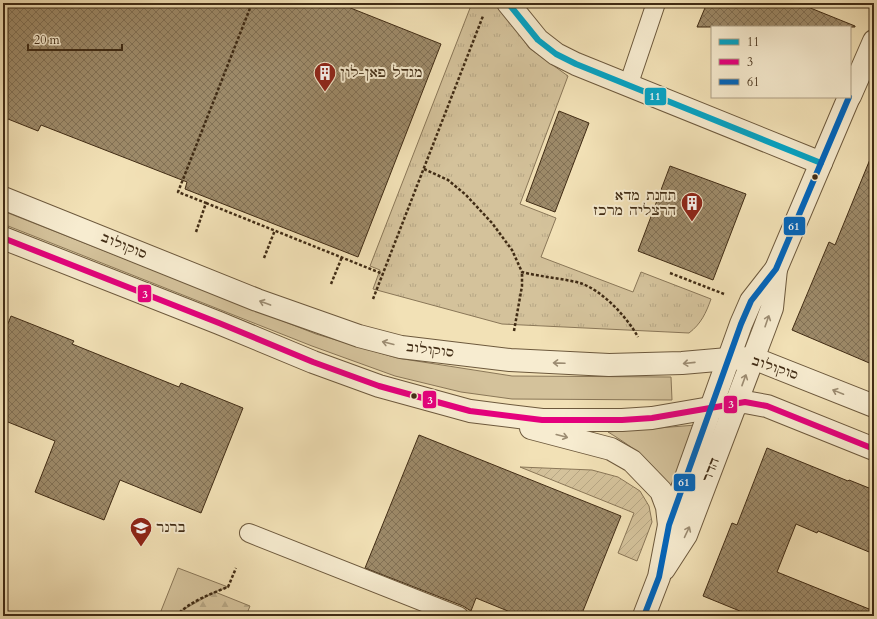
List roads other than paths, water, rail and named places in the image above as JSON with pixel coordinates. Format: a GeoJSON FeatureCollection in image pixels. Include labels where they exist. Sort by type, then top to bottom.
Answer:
{"type":"FeatureCollection","features":[{"type":"Feature","properties":{"kind":"street"},"geometry":{"type":"LineString","coordinates":[[508,3],[538,40],[556,54],[628,86],[821,162]]}},
{"type":"Feature","properties":{"kind":"street"},"geometry":{"type":"LineString","coordinates":[[851,94],[874,41]]}},
{"type":"Feature","properties":{"kind":"street"},"geometry":{"type":"LineString","coordinates":[[776,269],[849,98]]}},
{"type":"Feature","properties":{"kind":"street","name":"סוקולוב"},"geometry":{"type":"LineString","coordinates":[[3,198],[257,300],[359,336],[401,347],[510,360],[609,365],[682,363],[753,358],[874,406]]}},
{"type":"Feature","properties":{"kind":"street"},"geometry":{"type":"LineString","coordinates":[[3,238],[212,320],[313,362],[379,386],[611,449],[632,461],[661,491],[667,507],[669,525]]}},
{"type":"Feature","properties":{"kind":"street","name":"הדר"},"geometry":{"type":"LineString","coordinates":[[659,577],[686,535],[772,308],[776,269]]}},
{"type":"Feature","properties":{"kind":"street","name":"הדר"},"geometry":{"type":"LineString","coordinates":[[644,616],[659,577],[669,525],[728,359],[751,301],[776,269]]}},
{"type":"Feature","properties":{"kind":"street"},"geometry":{"type":"LineString","coordinates":[[470,411],[542,420],[622,420],[652,418],[736,403],[754,403],[767,406],[874,449]]}},
{"type":"Feature","properties":{"kind":"lane"},"geometry":{"type":"LineString","coordinates":[[628,86],[656,3]]}},
{"type":"Feature","properties":{"kind":"lane"},"geometry":{"type":"LineString","coordinates":[[249,533],[459,616]]}},
{"type":"Feature","properties":{"kind":"place","name":"מגדל פאן-לון"},"geometry":{"type":"Point","coordinates":[325,92]}},
{"type":"Feature","properties":{"kind":"place","name":"תחנת מדא הרצליה מרכז"},"geometry":{"type":"Point","coordinates":[692,222]}},
{"type":"Feature","properties":{"kind":"place","name":"ברנר"},"geometry":{"type":"Point","coordinates":[141,548]}}]}
